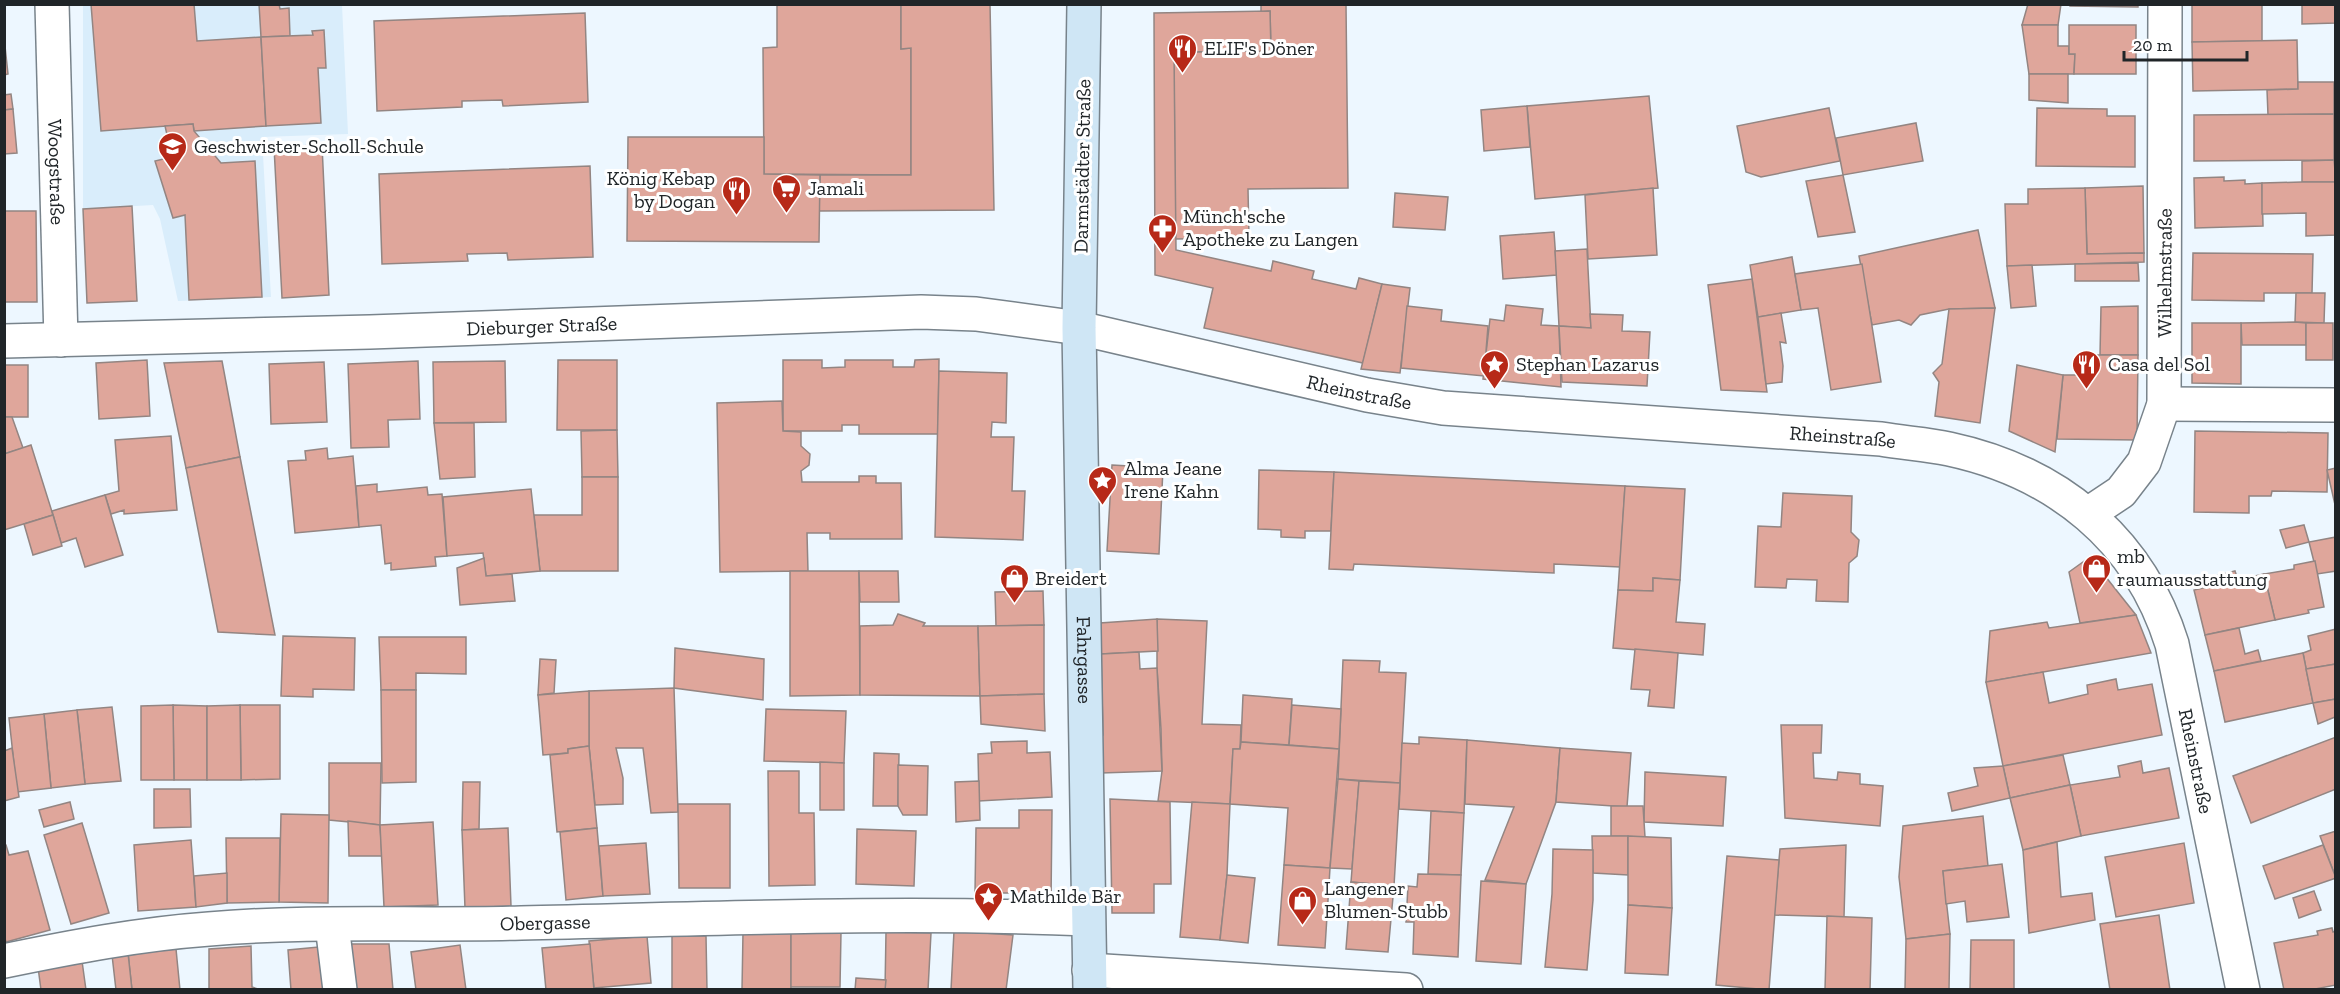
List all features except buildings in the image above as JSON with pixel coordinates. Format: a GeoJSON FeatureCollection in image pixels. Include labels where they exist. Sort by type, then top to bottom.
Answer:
{"type":"FeatureCollection","features":[{"type":"Feature","properties":{"kind":"main road","name":"Darmstädter Straße"},"geometry":{"type":"LineString","coordinates":[[1079,328],[1084,4]]}},
{"type":"Feature","properties":{"kind":"main road","name":"Fahrgasse"},"geometry":{"type":"LineString","coordinates":[[1079,328],[1089,980]]}},
{"type":"Feature","properties":{"kind":"street","name":"Woogstraße"},"geometry":{"type":"LineString","coordinates":[[52,4],[61,340]]}},
{"type":"Feature","properties":{"kind":"street","name":"Wilhelmstraße"},"geometry":{"type":"LineString","coordinates":[[2088,514],[2121,492],[2144,462],[2164,404],[2165,4]]}},
{"type":"Feature","properties":{"kind":"street","name":"Dieburger Straße"},"geometry":{"type":"LineString","coordinates":[[4,340],[370,332],[921,312],[976,314],[1079,328]]}},
{"type":"Feature","properties":{"kind":"street","name":"Rheinstraße"},"geometry":{"type":"LineString","coordinates":[[1079,328],[1367,395],[1443,408],[1881,439],[1950,449],[1997,463],[2046,484],[2088,514],[2116,541],[2140,572],[2163,616],[2172,644],[2243,990]]}},
{"type":"Feature","properties":{"kind":"street"},"geometry":{"type":"LineString","coordinates":[[2164,404],[2336,405]]}},
{"type":"Feature","properties":{"kind":"street","name":"Obergasse"},"geometry":{"type":"LineString","coordinates":[[4,961],[129,938],[210,929],[796,915],[1014,916],[1088,919]]}},
{"type":"Feature","properties":{"kind":"street"},"geometry":{"type":"LineString","coordinates":[[332,925],[340,990]]}},
{"type":"Feature","properties":{"kind":"street"},"geometry":{"type":"LineString","coordinates":[[1089,980],[1406,990]]}},
{"type":"Feature","properties":{"kind":"shaded area","name":"Geschwister-Scholl-Schule"},"geometry":{"type":"Polygon","coordinates":[[[83,5],[342,5],[348,134],[262,137],[271,297],[178,301],[160,219],[153,205],[83,209],[83,5]]]}},
{"type":"Feature","properties":{"kind":"place","name":"ELIF's Döner"},"geometry":{"type":"Point","coordinates":[1183,74]}},
{"type":"Feature","properties":{"kind":"place","name":"Geschwister-Scholl-Schule"},"geometry":{"type":"Point","coordinates":[173,172]}},
{"type":"Feature","properties":{"kind":"place","name":"Jamali"},"geometry":{"type":"Point","coordinates":[787,214]}},
{"type":"Feature","properties":{"kind":"place","name":"König Kebap by Dogan"},"geometry":{"type":"Point","coordinates":[736,216]}},
{"type":"Feature","properties":{"kind":"place","name":"Münch'sche Apotheke zu Langen"},"geometry":{"type":"Point","coordinates":[1162,254]}},
{"type":"Feature","properties":{"kind":"place","name":"Stephan Lazarus"},"geometry":{"type":"Point","coordinates":[1495,390]}},
{"type":"Feature","properties":{"kind":"place","name":"Casa del Sol"},"geometry":{"type":"Point","coordinates":[2087,390]}},
{"type":"Feature","properties":{"kind":"place","name":"Alma Jeane Irene Kahn"},"geometry":{"type":"Point","coordinates":[1103,506]}},
{"type":"Feature","properties":{"kind":"place","name":"mb raumausstattung"},"geometry":{"type":"Point","coordinates":[2096,594]}},
{"type":"Feature","properties":{"kind":"place","name":"Breidert"},"geometry":{"type":"Point","coordinates":[1014,604]}},
{"type":"Feature","properties":{"kind":"place","name":"Mathilde Bär"},"geometry":{"type":"Point","coordinates":[989,922]}},
{"type":"Feature","properties":{"kind":"place","name":"Langener Blumen-Stubb"},"geometry":{"type":"Point","coordinates":[1303,926]}}]}
